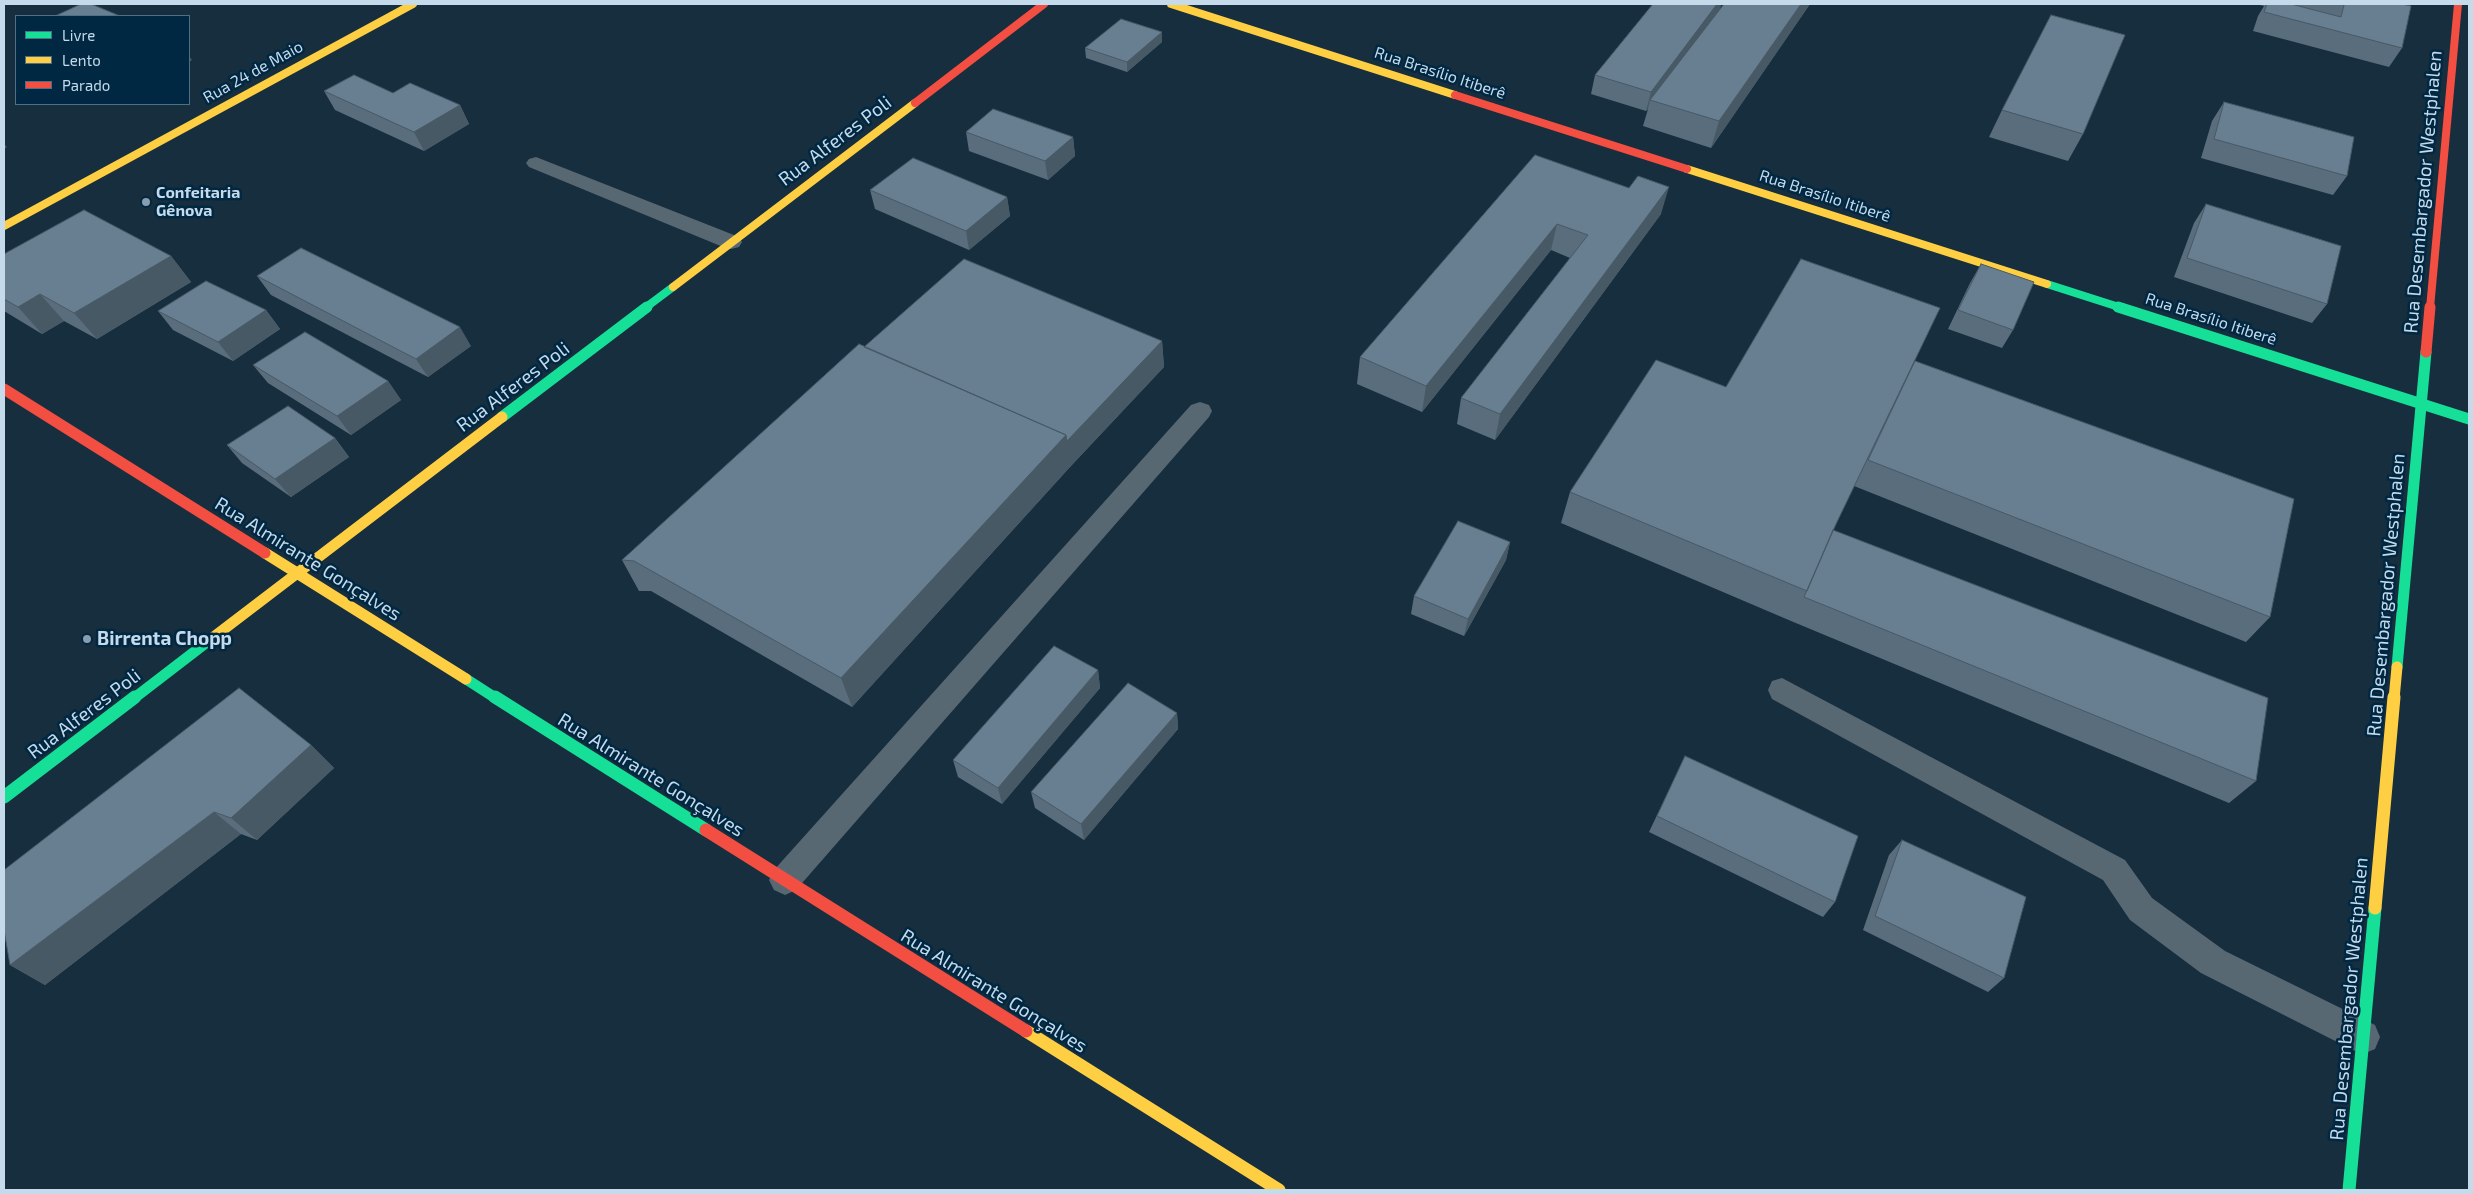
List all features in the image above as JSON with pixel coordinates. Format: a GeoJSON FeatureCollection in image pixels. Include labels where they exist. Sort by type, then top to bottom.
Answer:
{"type":"FeatureCollection","features":[{"type":"Feature","properties":{"kind":"street","name":"Rua Alferes Poli"},"geometry":{"type":"LineString","coordinates":[[4,798],[1044,4]]}},
{"type":"Feature","properties":{"kind":"street","name":"Rua Brasílio Itiberê"},"geometry":{"type":"LineString","coordinates":[[1172,4],[2469,419]]}},
{"type":"Feature","properties":{"kind":"street","name":"Rua Desembargador Westphalen"},"geometry":{"type":"LineString","coordinates":[[2349,1190],[2458,4]]}},
{"type":"Feature","properties":{"kind":"street","name":"Rua 24 de Maio"},"geometry":{"type":"LineString","coordinates":[[4,226],[404,5]]}},
{"type":"Feature","properties":{"kind":"street","name":"Rua Almirante Gonçalves"},"geometry":{"type":"LineString","coordinates":[[4,389],[1279,1190]]}},
{"type":"Feature","properties":{"kind":"lane"},"geometry":{"type":"LineString","coordinates":[[536,163],[732,242]]}},
{"type":"Feature","properties":{"kind":"lane"},"geometry":{"type":"LineString","coordinates":[[785,880],[1200,411]]}},
{"type":"Feature","properties":{"kind":"lane"},"geometry":{"type":"LineString","coordinates":[[1782,690],[2114,870],[2141,909],[2213,962],[2363,1038]]}},
{"type":"Feature","properties":{"kind":"building"},"geometry":{"type":"Polygon","coordinates":[[[81,4],[91,4],[118,15],[57,15],[81,4]]]}},
{"type":"Feature","properties":{"kind":"building"},"geometry":{"type":"Polygon","coordinates":[[[1653,4],[1717,4],[1651,92],[1595,75],[1653,4]]]}},
{"type":"Feature","properties":{"kind":"building"},"geometry":{"type":"Polygon","coordinates":[[[1724,4],[1801,4],[1719,121],[1650,100],[1724,4]]]}},
{"type":"Feature","properties":{"kind":"building"},"geometry":{"type":"Polygon","coordinates":[[[2267,4],[2291,4],[2341,17],[2344,5],[2340,4],[2402,4],[2411,6],[2402,48],[2264,12],[2267,4]]]}},
{"type":"Feature","properties":{"kind":"building"},"geometry":{"type":"Polygon","coordinates":[[[2051,15],[2125,35],[2083,134],[2002,110],[2051,15]]]}},
{"type":"Feature","properties":{"kind":"building"},"geometry":{"type":"Polygon","coordinates":[[[1121,19],[1162,32],[1127,62],[1085,48],[1121,19]]]}},
{"type":"Feature","properties":{"kind":"building"},"geometry":{"type":"Polygon","coordinates":[[[354,75],[393,93],[410,83],[460,105],[414,132],[324,91],[354,75]]]}},
{"type":"Feature","properties":{"kind":"building"},"geometry":{"type":"Polygon","coordinates":[[[2224,102],[2354,137],[2347,176],[2214,139],[2224,102]]]}},
{"type":"Feature","properties":{"kind":"building"},"geometry":{"type":"Polygon","coordinates":[[[993,109],[1073,137],[1045,161],[966,132],[993,109]]]}},
{"type":"Feature","properties":{"kind":"building"},"geometry":{"type":"Polygon","coordinates":[[[1535,155],[1629,188],[1638,176],[1669,187],[1500,414],[1461,398],[1588,235],[1557,224],[1426,386],[1360,357],[1535,155]]]}},
{"type":"Feature","properties":{"kind":"building"},"geometry":{"type":"Polygon","coordinates":[[[913,158],[1007,197],[966,231],[870,190],[913,158]]]}},
{"type":"Feature","properties":{"kind":"building"},"geometry":{"type":"Polygon","coordinates":[[[2206,204],[2341,246],[2327,304],[2187,258],[2206,204]]]}},
{"type":"Feature","properties":{"kind":"building"},"geometry":{"type":"Polygon","coordinates":[[[84,210],[171,256],[74,313],[40,294],[18,307],[4,299],[4,254],[84,210]]]}},
{"type":"Feature","properties":{"kind":"building"},"geometry":{"type":"Polygon","coordinates":[[[301,248],[460,327],[416,359],[257,276],[301,248]]]}},
{"type":"Feature","properties":{"kind":"building"},"geometry":{"type":"Polygon","coordinates":[[[964,259],[1162,341],[1067,441],[1066,435],[864,347],[964,259]]]}},
{"type":"Feature","properties":{"kind":"building"},"geometry":{"type":"Polygon","coordinates":[[[1801,259],[1940,308],[1836,524],[1807,591],[1570,492],[1656,360],[1726,387],[1801,259]]]}},
{"type":"Feature","properties":{"kind":"building"},"geometry":{"type":"Polygon","coordinates":[[[1981,264],[2034,282],[2013,330],[1958,310],[1981,264]]]}},
{"type":"Feature","properties":{"kind":"building"},"geometry":{"type":"Polygon","coordinates":[[[206,281],[266,310],[218,342],[158,311],[206,281]]]}},
{"type":"Feature","properties":{"kind":"building"},"geometry":{"type":"Polygon","coordinates":[[[305,332],[388,381],[337,416],[253,365],[305,332]]]}},
{"type":"Feature","properties":{"kind":"building"},"geometry":{"type":"Polygon","coordinates":[[[859,344],[1066,435],[841,678],[634,561],[622,560],[859,344]]]}},
{"type":"Feature","properties":{"kind":"building"},"geometry":{"type":"Polygon","coordinates":[[[1915,361],[2294,499],[2270,617],[1868,460],[1915,361]]]}},
{"type":"Feature","properties":{"kind":"building"},"geometry":{"type":"Polygon","coordinates":[[[288,406],[335,438],[275,479],[227,445],[288,406]]]}},
{"type":"Feature","properties":{"kind":"building"},"geometry":{"type":"Polygon","coordinates":[[[1458,521],[1510,542],[1468,619],[1414,596],[1458,521]]]}},
{"type":"Feature","properties":{"kind":"building"},"geometry":{"type":"Polygon","coordinates":[[[1833,530],[2268,698],[2256,781],[1804,597],[1833,530]]]}},
{"type":"Feature","properties":{"kind":"building"},"geometry":{"type":"Polygon","coordinates":[[[1054,646],[1098,670],[998,788],[953,760],[1054,646]]]}},
{"type":"Feature","properties":{"kind":"building"},"geometry":{"type":"Polygon","coordinates":[[[1128,683],[1177,713],[1081,824],[1031,792],[1128,683]]]}},
{"type":"Feature","properties":{"kind":"building"},"geometry":{"type":"Polygon","coordinates":[[[239,688],[311,745],[231,818],[214,812],[10,965],[4,930],[4,870],[239,688]]]}},
{"type":"Feature","properties":{"kind":"building"},"geometry":{"type":"Polygon","coordinates":[[[1685,756],[1858,836],[1835,902],[1657,816],[1685,756]]]}},
{"type":"Feature","properties":{"kind":"building"},"geometry":{"type":"Polygon","coordinates":[[[1902,840],[2026,897],[2004,978],[1875,916],[1902,840]]]}},
{"type":"Feature","properties":{"kind":"traffic: fast"},"geometry":{"type":"LineString","coordinates":[[2047,284],[2469,419]]}},
{"type":"Feature","properties":{"kind":"traffic: fast"},"geometry":{"type":"LineString","coordinates":[[502,417],[673,287]]}},
{"type":"Feature","properties":{"kind":"traffic: fast"},"geometry":{"type":"LineString","coordinates":[[2397,667],[2426,352]]}},
{"type":"Feature","properties":{"kind":"traffic: fast"},"geometry":{"type":"LineString","coordinates":[[4,797],[211,639]]}},
{"type":"Feature","properties":{"kind":"traffic: fast"},"geometry":{"type":"LineString","coordinates":[[466,679],[706,830]]}},
{"type":"Feature","properties":{"kind":"traffic: fast"},"geometry":{"type":"LineString","coordinates":[[2349,1190],[2375,908]]}},
{"type":"Feature","properties":{"kind":"traffic: slow"},"geometry":{"type":"LineString","coordinates":[[4,226],[413,4]]}},
{"type":"Feature","properties":{"kind":"traffic: slow"},"geometry":{"type":"LineString","coordinates":[[1171,4],[1455,95]]}},
{"type":"Feature","properties":{"kind":"traffic: slow"},"geometry":{"type":"LineString","coordinates":[[673,287],[915,103]]}},
{"type":"Feature","properties":{"kind":"traffic: slow"},"geometry":{"type":"LineString","coordinates":[[1687,169],[2047,284]]}},
{"type":"Feature","properties":{"kind":"traffic: slow"},"geometry":{"type":"LineString","coordinates":[[211,639],[502,417]]}},
{"type":"Feature","properties":{"kind":"traffic: slow"},"geometry":{"type":"LineString","coordinates":[[265,553],[466,679]]}},
{"type":"Feature","properties":{"kind":"traffic: slow"},"geometry":{"type":"LineString","coordinates":[[2375,908],[2397,667]]}},
{"type":"Feature","properties":{"kind":"traffic: slow"},"geometry":{"type":"LineString","coordinates":[[1026,1031],[1279,1190]]}},
{"type":"Feature","properties":{"kind":"traffic: jam"},"geometry":{"type":"LineString","coordinates":[[915,103],[1044,4]]}},
{"type":"Feature","properties":{"kind":"traffic: jam"},"geometry":{"type":"LineString","coordinates":[[2426,352],[2458,4]]}},
{"type":"Feature","properties":{"kind":"traffic: jam"},"geometry":{"type":"LineString","coordinates":[[1455,95],[1687,169]]}},
{"type":"Feature","properties":{"kind":"traffic: jam"},"geometry":{"type":"LineString","coordinates":[[4,389],[265,553]]}},
{"type":"Feature","properties":{"kind":"traffic: jam"},"geometry":{"type":"LineString","coordinates":[[706,830],[1026,1031]]}},
{"type":"Feature","properties":{"kind":"place","name":"Confeitaria Gênova"},"geometry":{"type":"Point","coordinates":[146,202]}},
{"type":"Feature","properties":{"kind":"place","name":"Birrenta Chopp"},"geometry":{"type":"Point","coordinates":[87,639]}}]}
